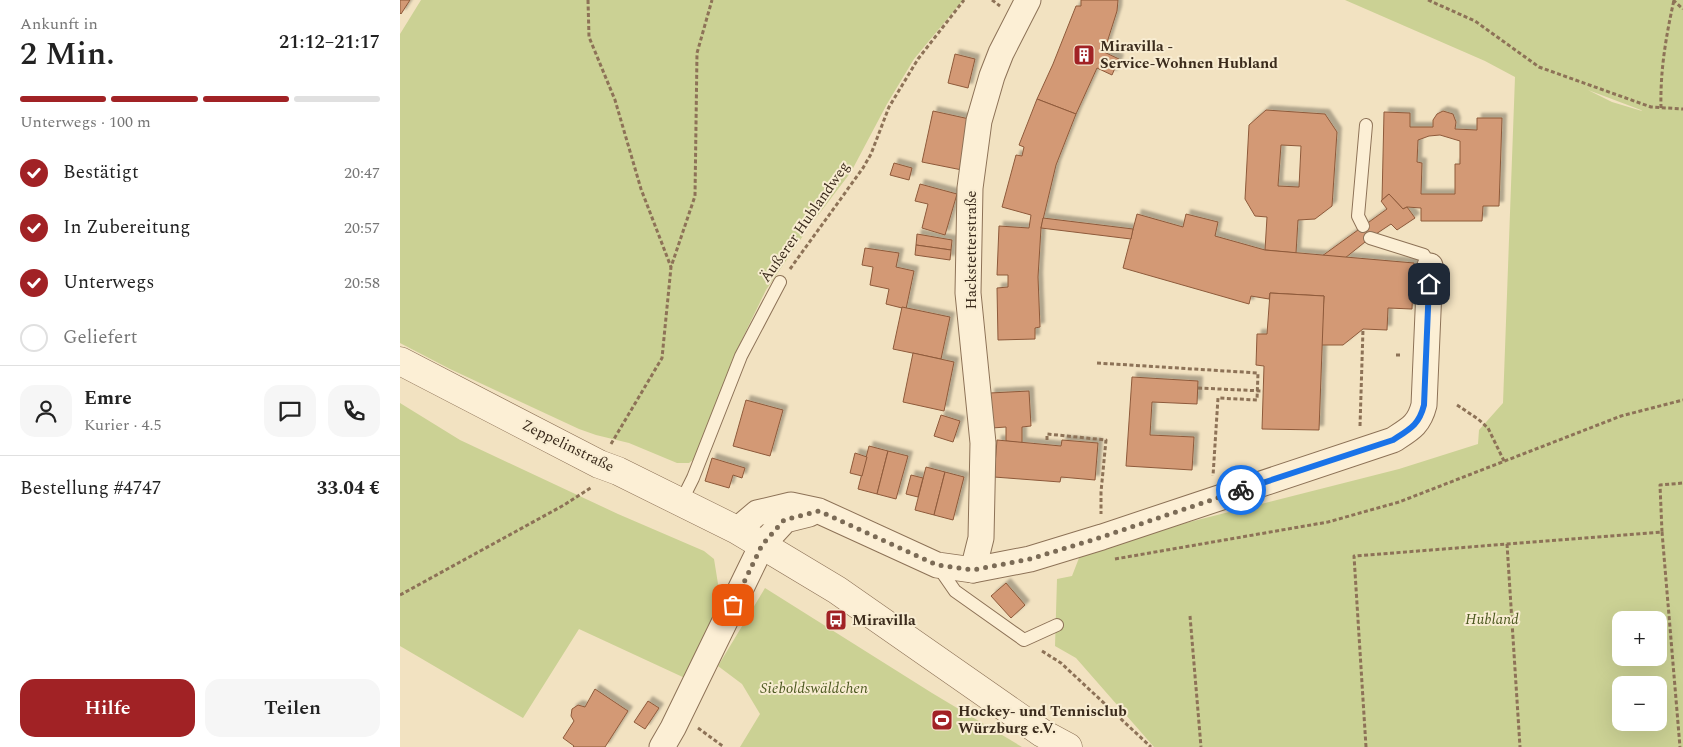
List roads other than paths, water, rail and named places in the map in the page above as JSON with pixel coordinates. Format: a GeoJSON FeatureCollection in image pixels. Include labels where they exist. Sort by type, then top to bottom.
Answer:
{"type":"FeatureCollection","features":[{"type":"Feature","properties":{"kind":"street","name":"Hackstetterstraße"},"geometry":{"type":"LineString","coordinates":[[973,570],[981,538],[983,443],[968,293],[970,188],[979,121],[992,76],[1001,52],[1028,0]]}},
{"type":"Feature","properties":{"kind":"street"},"geometry":{"type":"LineString","coordinates":[[737,530],[757,513],[791,505],[819,511],[937,565],[973,570],[1030,559],[1102,537],[1393,440],[1409,429],[1421,417],[1424,405],[1430,266]]}},
{"type":"Feature","properties":{"kind":"street","name":"Zeppelinstraße"},"geometry":{"type":"LineString","coordinates":[[400,361],[608,467],[737,530],[848,596],[1042,733],[1068,747]]}},
{"type":"Feature","properties":{"kind":"street"},"geometry":{"type":"LineString","coordinates":[[662,747],[762,545],[784,520],[819,511]]}},
{"type":"Feature","properties":{"kind":"lane"},"geometry":{"type":"LineString","coordinates":[[1363,226],[1358,216],[1366,125]]}},
{"type":"Feature","properties":{"kind":"lane"},"geometry":{"type":"LineString","coordinates":[[1370,238],[1424,255],[1430,266]]}},
{"type":"Feature","properties":{"kind":"lane","name":"Äußerer Hublandweg"},"geometry":{"type":"LineString","coordinates":[[681,502],[693,478],[741,356],[780,282]]}},
{"type":"Feature","properties":{"kind":"lane"},"geometry":{"type":"LineString","coordinates":[[937,565],[955,591],[1024,640],[1057,624]]}},
{"type":"Feature","properties":{"kind":"place","name":"Miravilla - Service-Wohnen Hubland"},"geometry":{"type":"Point","coordinates":[1084,55]}},
{"type":"Feature","properties":{"kind":"place","name":"Miravilla"},"geometry":{"type":"Point","coordinates":[836,620]}},
{"type":"Feature","properties":{"kind":"place","name":"Hockey- und Tennisclub Würzburg e.V."},"geometry":{"type":"Point","coordinates":[942,720]}},
{"type":"Feature","properties":{"kind":"park label","name":"Hubland"},"geometry":{"type":"Point","coordinates":[1492,619]}},
{"type":"Feature","properties":{"kind":"park label","name":"Sieboldswäldchen"},"geometry":{"type":"Point","coordinates":[814,688]}}]}
